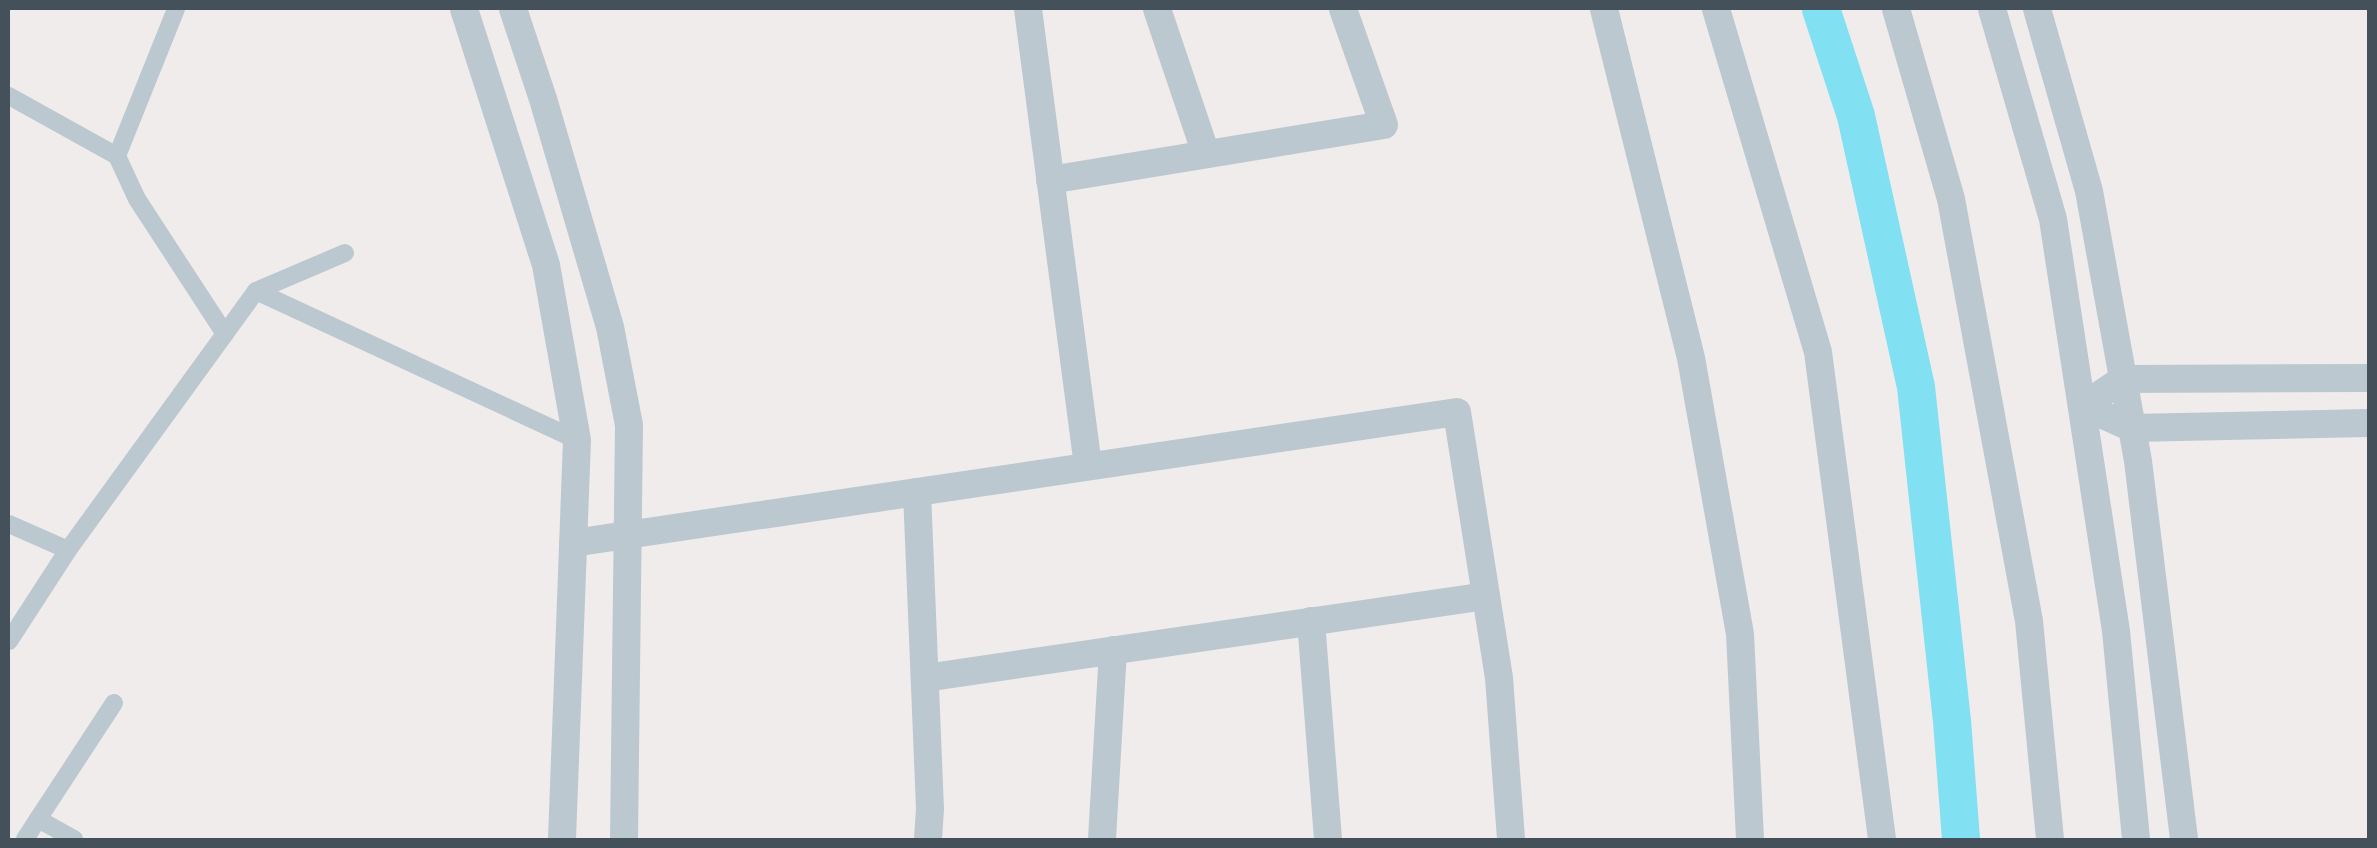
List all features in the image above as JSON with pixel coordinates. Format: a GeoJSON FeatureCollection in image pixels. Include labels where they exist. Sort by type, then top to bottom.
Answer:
{"type":"FeatureCollection","features":[{"type":"Feature","properties":{"kind":"street"},"geometry":{"type":"LineString","coordinates":[[464,9],[546,265],[577,440],[562,839]]}},
{"type":"Feature","properties":{"kind":"street"},"geometry":{"type":"LineString","coordinates":[[513,9],[610,327],[629,425],[624,839]]}},
{"type":"Feature","properties":{"kind":"street"},"geometry":{"type":"LineString","coordinates":[[1028,9],[1088,466]]}},
{"type":"Feature","properties":{"kind":"street"},"geometry":{"type":"LineString","coordinates":[[1157,9],[1206,154]]}},
{"type":"Feature","properties":{"kind":"street"},"geometry":{"type":"LineString","coordinates":[[1050,180],[1384,125],[1343,9]]}},
{"type":"Feature","properties":{"kind":"street"},"geometry":{"type":"LineString","coordinates":[[1604,9],[1691,358],[1739,625],[1750,839]]}},
{"type":"Feature","properties":{"kind":"street"},"geometry":{"type":"LineString","coordinates":[[1716,9],[1818,352],[1882,839]]}},
{"type":"Feature","properties":{"kind":"street"},"geometry":{"type":"LineString","coordinates":[[1896,9],[1951,199],[2029,621],[2050,839]]}},
{"type":"Feature","properties":{"kind":"street"},"geometry":{"type":"LineString","coordinates":[[1992,9],[2053,220],[2116,631],[2136,839]]}},
{"type":"Feature","properties":{"kind":"street"},"geometry":{"type":"LineString","coordinates":[[2036,9],[2089,191],[2124,379],[2138,461],[2184,839]]}},
{"type":"Feature","properties":{"kind":"street"},"geometry":{"type":"LineString","coordinates":[[2083,406],[2124,379],[2368,378]]}},
{"type":"Feature","properties":{"kind":"street"},"geometry":{"type":"LineString","coordinates":[[2083,406],[2132,428],[2368,424]]}},
{"type":"Feature","properties":{"kind":"street"},"geometry":{"type":"LineString","coordinates":[[573,543],[1457,412],[1499,678],[1511,839]]}},
{"type":"Feature","properties":{"kind":"street"},"geometry":{"type":"LineString","coordinates":[[917,492],[930,809],[928,839]]}},
{"type":"Feature","properties":{"kind":"street"},"geometry":{"type":"LineString","coordinates":[[925,678],[1486,596]]}},
{"type":"Feature","properties":{"kind":"street"},"geometry":{"type":"LineString","coordinates":[[1311,621],[1328,839]]}},
{"type":"Feature","properties":{"kind":"street"},"geometry":{"type":"LineString","coordinates":[[1102,839],[1113,650]]}},
{"type":"Feature","properties":{"kind":"lane"},"geometry":{"type":"LineString","coordinates":[[117,156],[176,9]]}},
{"type":"Feature","properties":{"kind":"lane"},"geometry":{"type":"LineString","coordinates":[[9,96],[117,156],[137,199],[225,334]]}},
{"type":"Feature","properties":{"kind":"lane"},"geometry":{"type":"LineString","coordinates":[[9,641],[68,550],[256,291],[345,253]]}},
{"type":"Feature","properties":{"kind":"lane"},"geometry":{"type":"LineString","coordinates":[[256,291],[577,440]]}},
{"type":"Feature","properties":{"kind":"lane"},"geometry":{"type":"LineString","coordinates":[[9,524],[68,550]]}},
{"type":"Feature","properties":{"kind":"lane"},"geometry":{"type":"LineString","coordinates":[[25,839],[114,703]]}},
{"type":"Feature","properties":{"kind":"lane"},"geometry":{"type":"LineString","coordinates":[[38,819],[74,839]]}},
{"type":"Feature","properties":{"kind":"waterway"},"geometry":{"type":"LineString","coordinates":[[1821,9],[1856,116],[1916,387],[1952,721],[1961,839]]}}]}
